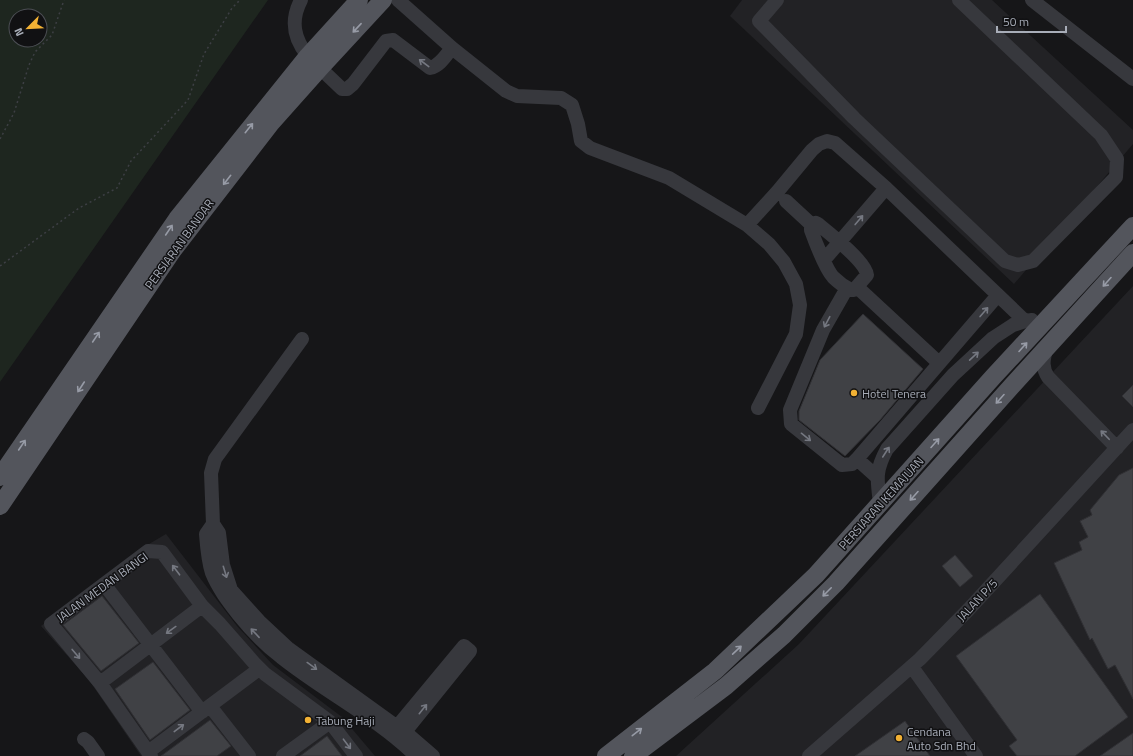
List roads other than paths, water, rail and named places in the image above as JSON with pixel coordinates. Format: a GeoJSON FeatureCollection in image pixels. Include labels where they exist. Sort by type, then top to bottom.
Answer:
{"type":"FeatureCollection","features":[{"type":"Feature","properties":{"kind":"main road","name":"PERSIARAN BANDAR"},"geometry":{"type":"LineString","coordinates":[[0,506],[173,250],[271,123],[359,0]]}},
{"type":"Feature","properties":{"kind":"main road","name":"PERSIARAN BANDAR"},"geometry":{"type":"LineString","coordinates":[[0,477],[177,219],[314,62],[383,0]]}},
{"type":"Feature","properties":{"kind":"main road","name":"PERSIARAN KEMAJUAN"},"geometry":{"type":"LineString","coordinates":[[606,756],[714,671],[811,580],[1133,226]]}},
{"type":"Feature","properties":{"kind":"main road","name":"PERSIARAN KEMAJUAN"},"geometry":{"type":"LineString","coordinates":[[633,756],[726,686],[784,635],[836,583],[1133,253]]}},
{"type":"Feature","properties":{"kind":"main road"},"geometry":{"type":"LineString","coordinates":[[0,492],[28,465]]}},
{"type":"Feature","properties":{"kind":"street"},"geometry":{"type":"LineString","coordinates":[[301,0],[294,20],[296,38],[300,47],[342,89],[347,89],[353,84],[386,40],[393,40],[430,68],[435,67],[452,48]]}},
{"type":"Feature","properties":{"kind":"street"},"geometry":{"type":"LineString","coordinates":[[398,0],[452,48],[506,91],[517,96],[561,98],[572,105],[578,124],[581,141],[590,148],[669,178],[747,225],[769,244],[784,262],[796,284],[800,305],[796,334],[758,408]]}},
{"type":"Feature","properties":{"kind":"street"},"geometry":{"type":"LineString","coordinates":[[777,0],[759,21],[854,118],[1005,261],[1018,265],[1033,261],[1116,177],[1117,158],[1101,135],[959,0]]}},
{"type":"Feature","properties":{"kind":"street"},"geometry":{"type":"LineString","coordinates":[[1032,0],[1133,79]]}},
{"type":"Feature","properties":{"kind":"street"},"geometry":{"type":"LineString","coordinates":[[747,225],[812,150],[819,144],[827,141],[835,143],[886,188],[1025,321]]}},
{"type":"Feature","properties":{"kind":"street"},"geometry":{"type":"LineString","coordinates":[[824,260],[886,188]]}},
{"type":"Feature","properties":{"kind":"street"},"geometry":{"type":"LineString","coordinates":[[786,201],[813,226]]}},
{"type":"Feature","properties":{"kind":"street"},"geometry":{"type":"LineString","coordinates":[[813,226],[814,224],[818,224],[839,243],[864,266],[867,275],[852,287],[838,302],[820,337],[790,410],[791,424],[842,466],[852,464],[857,459],[998,295]]}},
{"type":"Feature","properties":{"kind":"street"},"geometry":{"type":"LineString","coordinates":[[813,226],[811,228],[812,233],[834,279],[852,287],[939,363]]}},
{"type":"Feature","properties":{"kind":"street"},"geometry":{"type":"LineString","coordinates":[[880,503],[877,477],[882,458],[887,450],[953,376],[993,338],[1003,331],[1025,321],[1049,318]]}},
{"type":"Feature","properties":{"kind":"street"},"geometry":{"type":"LineString","coordinates":[[302,339],[215,459],[211,473],[213,524],[219,533],[223,565],[231,590],[280,649],[398,733],[433,756]]}},
{"type":"Feature","properties":{"kind":"street"},"geometry":{"type":"LineString","coordinates":[[1046,350],[1044,368],[1048,377],[1117,448]]}},
{"type":"Feature","properties":{"kind":"street"},"geometry":{"type":"LineString","coordinates":[[1018,380],[1032,376],[1048,377]]}},
{"type":"Feature","properties":{"kind":"street","name":"JALAN P/5"},"geometry":{"type":"LineString","coordinates":[[809,756],[912,667],[969,609],[1133,430]]}},
{"type":"Feature","properties":{"kind":"street"},"geometry":{"type":"LineString","coordinates":[[857,459],[877,477]]}},
{"type":"Feature","properties":{"kind":"street","name":"JALAN MEDAN BANGI"},"geometry":{"type":"LineString","coordinates":[[280,649],[259,669],[206,708],[149,754],[100,683],[50,624],[148,551],[162,552],[202,606],[220,624],[259,669],[330,722],[356,756]]}},
{"type":"Feature","properties":{"kind":"street"},"geometry":{"type":"LineString","coordinates":[[104,584],[150,645],[249,756]]}},
{"type":"Feature","properties":{"kind":"street"},"geometry":{"type":"LineString","coordinates":[[100,683],[202,606]]}},
{"type":"Feature","properties":{"kind":"street"},"geometry":{"type":"LineString","coordinates":[[464,646],[470,651],[398,733],[464,646]]}},
{"type":"Feature","properties":{"kind":"street"},"geometry":{"type":"LineString","coordinates":[[912,667],[976,756]]}},
{"type":"Feature","properties":{"kind":"street"},"geometry":{"type":"LineString","coordinates":[[283,756],[330,722]]}},
{"type":"Feature","properties":{"kind":"street"},"geometry":{"type":"LineString","coordinates":[[398,733],[416,756]]}},
{"type":"Feature","properties":{"kind":"street"},"geometry":{"type":"LineString","coordinates":[[84,739],[98,756]]}},
{"type":"Feature","properties":{"kind":"place","name":"Hotel Tenera"},"geometry":{"type":"Point","coordinates":[854,393]}},
{"type":"Feature","properties":{"kind":"place","name":"Tabung Haji"},"geometry":{"type":"Point","coordinates":[308,720]}},
{"type":"Feature","properties":{"kind":"place","name":"Cendana Auto Sdn Bhd"},"geometry":{"type":"Point","coordinates":[899,738]}}]}
